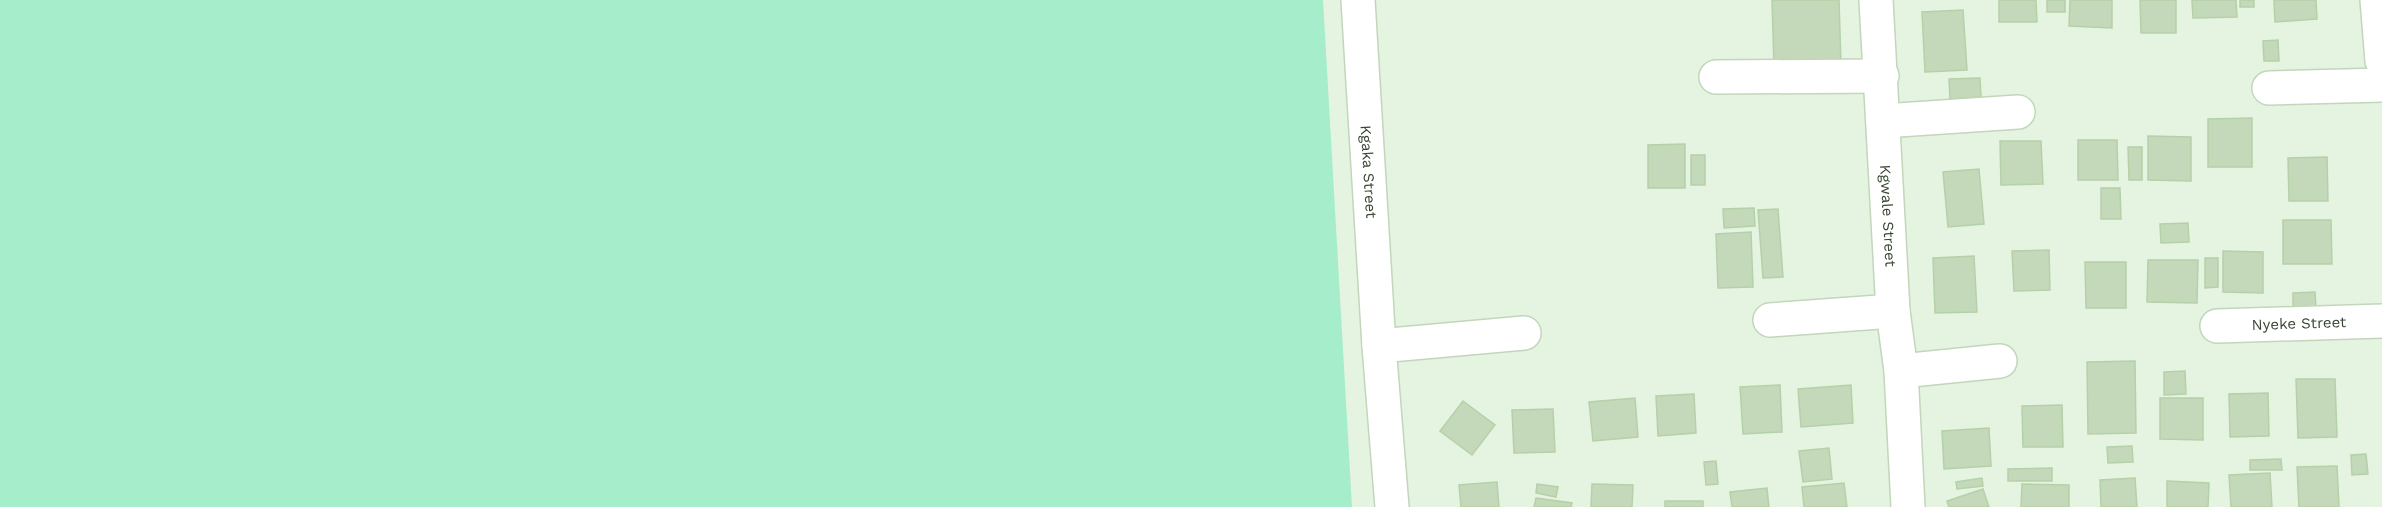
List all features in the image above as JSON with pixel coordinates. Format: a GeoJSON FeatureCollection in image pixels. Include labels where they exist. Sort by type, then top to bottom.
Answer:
{"type":"FeatureCollection","features":[{"type":"Feature","properties":{"kind":"street","name":"Kgaka Street"},"geometry":{"type":"LineString","coordinates":[[1358,0],[1379,346],[1392,507]]}},
{"type":"Feature","properties":{"kind":"street","name":"Kgwale Street"},"geometry":{"type":"LineString","coordinates":[[1876,0],[1882,76],[1893,311],[1901,370],[1908,507]]}},
{"type":"Feature","properties":{"kind":"street"},"geometry":{"type":"LineString","coordinates":[[2377,0],[2382,61]]}},
{"type":"Feature","properties":{"kind":"street"},"geometry":{"type":"LineString","coordinates":[[1716,77],[1882,76]]}},
{"type":"Feature","properties":{"kind":"street"},"geometry":{"type":"LineString","coordinates":[[2269,88],[2382,85]]}},
{"type":"Feature","properties":{"kind":"street"},"geometry":{"type":"LineString","coordinates":[[1883,121],[2018,112]]}},
{"type":"Feature","properties":{"kind":"street"},"geometry":{"type":"LineString","coordinates":[[1770,320],[1893,311]]}},
{"type":"Feature","properties":{"kind":"street","name":"Nyeke Street"},"geometry":{"type":"LineString","coordinates":[[2217,326],[2382,321]]}},
{"type":"Feature","properties":{"kind":"street"},"geometry":{"type":"LineString","coordinates":[[1379,346],[1524,333]]}},
{"type":"Feature","properties":{"kind":"street"},"geometry":{"type":"LineString","coordinates":[[1901,370],[2000,361]]}},
{"type":"Feature","properties":{"kind":"green space"},"geometry":{"type":"Polygon","coordinates":[[[0,0],[1323,0],[1352,507],[0,507],[0,0]]]}},
{"type":"Feature","properties":{"kind":"building"},"geometry":{"type":"Polygon","coordinates":[[[1772,0],[1839,0],[1841,65],[1774,66],[1772,0]]]}},
{"type":"Feature","properties":{"kind":"building"},"geometry":{"type":"Polygon","coordinates":[[[1999,0],[2036,0],[2037,22],[1999,22],[1999,0]]]}},
{"type":"Feature","properties":{"kind":"building"},"geometry":{"type":"Polygon","coordinates":[[[2047,0],[2065,0],[2065,12],[2047,12],[2047,0]]]}},
{"type":"Feature","properties":{"kind":"building"},"geometry":{"type":"Polygon","coordinates":[[[2070,0],[2112,0],[2112,28],[2069,26],[2070,0]]]}},
{"type":"Feature","properties":{"kind":"building"},"geometry":{"type":"Polygon","coordinates":[[[2140,0],[2176,0],[2176,33],[2141,33],[2140,0]]]}},
{"type":"Feature","properties":{"kind":"building"},"geometry":{"type":"Polygon","coordinates":[[[2192,0],[2236,0],[2237,17],[2193,18],[2192,0]]]}},
{"type":"Feature","properties":{"kind":"building"},"geometry":{"type":"Polygon","coordinates":[[[2240,0],[2254,0],[2254,7],[2240,7],[2240,0]]]}},
{"type":"Feature","properties":{"kind":"building"},"geometry":{"type":"Polygon","coordinates":[[[2274,0],[2316,0],[2317,19],[2275,22],[2274,0]]]}},
{"type":"Feature","properties":{"kind":"building"},"geometry":{"type":"Polygon","coordinates":[[[1963,10],[1967,70],[1925,72],[1922,12],[1963,10]]]}},
{"type":"Feature","properties":{"kind":"building"},"geometry":{"type":"Polygon","coordinates":[[[2278,40],[2279,61],[2264,61],[2263,41],[2278,40]]]}},
{"type":"Feature","properties":{"kind":"building"},"geometry":{"type":"Polygon","coordinates":[[[1980,78],[1981,97],[1950,99],[1949,79],[1980,78]]]}},
{"type":"Feature","properties":{"kind":"building"},"geometry":{"type":"Polygon","coordinates":[[[2252,118],[2252,167],[2208,167],[2208,119],[2252,118]]]}},
{"type":"Feature","properties":{"kind":"building"},"geometry":{"type":"Polygon","coordinates":[[[2148,136],[2191,137],[2191,181],[2148,180],[2148,136]]]}},
{"type":"Feature","properties":{"kind":"building"},"geometry":{"type":"Polygon","coordinates":[[[2078,140],[2117,140],[2118,180],[2078,180],[2078,140]]]}},
{"type":"Feature","properties":{"kind":"building"},"geometry":{"type":"Polygon","coordinates":[[[2000,141],[2041,141],[2043,184],[2001,185],[2000,141]]]}},
{"type":"Feature","properties":{"kind":"building"},"geometry":{"type":"Polygon","coordinates":[[[1685,144],[1685,188],[1648,188],[1648,145],[1685,144]]]}},
{"type":"Feature","properties":{"kind":"building"},"geometry":{"type":"Polygon","coordinates":[[[2128,147],[2142,147],[2142,180],[2129,180],[2128,147]]]}},
{"type":"Feature","properties":{"kind":"building"},"geometry":{"type":"Polygon","coordinates":[[[1691,155],[1705,155],[1705,185],[1691,185],[1691,155]]]}},
{"type":"Feature","properties":{"kind":"building"},"geometry":{"type":"Polygon","coordinates":[[[2327,157],[2328,201],[2289,201],[2288,158],[2327,157]]]}},
{"type":"Feature","properties":{"kind":"building"},"geometry":{"type":"Polygon","coordinates":[[[1979,169],[1984,224],[1948,227],[1943,172],[1979,169]]]}},
{"type":"Feature","properties":{"kind":"building"},"geometry":{"type":"Polygon","coordinates":[[[2101,188],[2120,188],[2121,219],[2101,219],[2101,188]]]}},
{"type":"Feature","properties":{"kind":"building"},"geometry":{"type":"Polygon","coordinates":[[[1754,208],[1755,226],[1724,228],[1723,209],[1754,208]]]}},
{"type":"Feature","properties":{"kind":"building"},"geometry":{"type":"Polygon","coordinates":[[[1778,209],[1783,277],[1763,278],[1758,210],[1778,209]]]}},
{"type":"Feature","properties":{"kind":"building"},"geometry":{"type":"Polygon","coordinates":[[[2283,220],[2331,220],[2332,264],[2283,264],[2283,220]]]}},
{"type":"Feature","properties":{"kind":"building"},"geometry":{"type":"Polygon","coordinates":[[[2188,223],[2189,242],[2161,243],[2160,224],[2188,223]]]}},
{"type":"Feature","properties":{"kind":"building"},"geometry":{"type":"Polygon","coordinates":[[[1751,232],[1753,287],[1718,288],[1716,234],[1751,232]]]}},
{"type":"Feature","properties":{"kind":"building"},"geometry":{"type":"Polygon","coordinates":[[[2049,250],[2050,290],[2014,291],[2012,251],[2049,250]]]}},
{"type":"Feature","properties":{"kind":"building"},"geometry":{"type":"Polygon","coordinates":[[[2223,251],[2263,252],[2263,293],[2223,292],[2223,251]]]}},
{"type":"Feature","properties":{"kind":"building"},"geometry":{"type":"Polygon","coordinates":[[[1974,256],[1977,312],[1935,313],[1933,258],[1974,256]]]}},
{"type":"Feature","properties":{"kind":"building"},"geometry":{"type":"Polygon","coordinates":[[[2205,258],[2218,258],[2218,287],[2205,288],[2205,258]]]}},
{"type":"Feature","properties":{"kind":"building"},"geometry":{"type":"Polygon","coordinates":[[[2148,260],[2198,260],[2197,303],[2147,302],[2148,260]]]}},
{"type":"Feature","properties":{"kind":"building"},"geometry":{"type":"Polygon","coordinates":[[[2085,262],[2126,262],[2126,308],[2086,308],[2085,262]]]}},
{"type":"Feature","properties":{"kind":"building"},"geometry":{"type":"Polygon","coordinates":[[[2315,292],[2316,308],[2293,308],[2293,293],[2315,292]]]}},
{"type":"Feature","properties":{"kind":"building"},"geometry":{"type":"Polygon","coordinates":[[[2135,361],[2136,433],[2088,434],[2087,362],[2135,361]]]}},
{"type":"Feature","properties":{"kind":"building"},"geometry":{"type":"Polygon","coordinates":[[[2185,371],[2186,394],[2164,395],[2164,372],[2185,371]]]}},
{"type":"Feature","properties":{"kind":"building"},"geometry":{"type":"Polygon","coordinates":[[[2296,379],[2335,379],[2337,437],[2298,438],[2296,379]]]}},
{"type":"Feature","properties":{"kind":"building"},"geometry":{"type":"Polygon","coordinates":[[[1780,385],[1782,432],[1743,434],[1740,387],[1780,385]]]}},
{"type":"Feature","properties":{"kind":"building"},"geometry":{"type":"Polygon","coordinates":[[[1851,385],[1853,423],[1801,427],[1798,389],[1851,385]]]}},
{"type":"Feature","properties":{"kind":"building"},"geometry":{"type":"Polygon","coordinates":[[[2268,393],[2269,436],[2230,437],[2229,394],[2268,393]]]}},
{"type":"Feature","properties":{"kind":"building"},"geometry":{"type":"Polygon","coordinates":[[[1694,394],[1696,433],[1658,436],[1656,396],[1694,394]]]}},
{"type":"Feature","properties":{"kind":"building"},"geometry":{"type":"Polygon","coordinates":[[[1635,398],[1638,437],[1593,441],[1589,402],[1635,398]]]}},
{"type":"Feature","properties":{"kind":"building"},"geometry":{"type":"Polygon","coordinates":[[[2160,398],[2203,398],[2203,440],[2160,439],[2160,398]]]}},
{"type":"Feature","properties":{"kind":"building"},"geometry":{"type":"Polygon","coordinates":[[[1463,401],[1495,425],[1472,455],[1440,431],[1463,401]]]}},
{"type":"Feature","properties":{"kind":"building"},"geometry":{"type":"Polygon","coordinates":[[[2062,405],[2063,447],[2023,447],[2022,406],[2062,405]]]}},
{"type":"Feature","properties":{"kind":"building"},"geometry":{"type":"Polygon","coordinates":[[[1553,409],[1555,452],[1514,453],[1512,410],[1553,409]]]}},
{"type":"Feature","properties":{"kind":"building"},"geometry":{"type":"Polygon","coordinates":[[[1989,428],[1991,466],[1944,469],[1942,431],[1989,428]]]}},
{"type":"Feature","properties":{"kind":"building"},"geometry":{"type":"Polygon","coordinates":[[[2132,446],[2133,462],[2108,463],[2107,447],[2132,446]]]}},
{"type":"Feature","properties":{"kind":"building"},"geometry":{"type":"Polygon","coordinates":[[[1829,448],[1832,479],[1803,482],[1799,451],[1829,448]]]}},
{"type":"Feature","properties":{"kind":"building"},"geometry":{"type":"Polygon","coordinates":[[[2366,454],[2368,474],[2352,475],[2351,455],[2366,454]]]}},
{"type":"Feature","properties":{"kind":"building"},"geometry":{"type":"Polygon","coordinates":[[[2281,459],[2282,470],[2250,470],[2250,460],[2281,459]]]}},
{"type":"Feature","properties":{"kind":"building"},"geometry":{"type":"Polygon","coordinates":[[[1716,461],[1718,484],[1706,485],[1704,462],[1716,461]]]}},
{"type":"Feature","properties":{"kind":"building"},"geometry":{"type":"Polygon","coordinates":[[[2337,466],[2339,507],[2299,507],[2297,467],[2337,466]]]}},
{"type":"Feature","properties":{"kind":"building"},"geometry":{"type":"Polygon","coordinates":[[[2052,468],[2052,481],[2008,481],[2008,469],[2052,468]]]}},
{"type":"Feature","properties":{"kind":"building"},"geometry":{"type":"Polygon","coordinates":[[[2270,473],[2272,507],[2231,507],[2229,475],[2270,473]]]}},
{"type":"Feature","properties":{"kind":"building"},"geometry":{"type":"Polygon","coordinates":[[[1982,478],[1983,486],[1957,489],[1956,482],[1982,478]]]}},
{"type":"Feature","properties":{"kind":"building"},"geometry":{"type":"Polygon","coordinates":[[[2135,478],[2137,507],[2101,507],[2100,480],[2135,478]]]}},
{"type":"Feature","properties":{"kind":"building"},"geometry":{"type":"Polygon","coordinates":[[[2167,481],[2209,483],[2208,507],[2167,507],[2167,481]]]}},
{"type":"Feature","properties":{"kind":"building"},"geometry":{"type":"Polygon","coordinates":[[[1497,482],[1499,507],[1461,507],[1459,485],[1497,482]]]}},
{"type":"Feature","properties":{"kind":"building"},"geometry":{"type":"Polygon","coordinates":[[[1844,483],[1847,507],[1804,507],[1802,487],[1844,483]]]}},
{"type":"Feature","properties":{"kind":"building"},"geometry":{"type":"Polygon","coordinates":[[[1537,484],[1558,487],[1556,497],[1536,493],[1537,484]]]}},
{"type":"Feature","properties":{"kind":"building"},"geometry":{"type":"Polygon","coordinates":[[[1592,484],[1633,485],[1632,507],[1591,507],[1592,484]]]}},
{"type":"Feature","properties":{"kind":"building"},"geometry":{"type":"Polygon","coordinates":[[[2022,484],[2069,485],[2069,507],[2021,507],[2022,484]]]}},
{"type":"Feature","properties":{"kind":"building"},"geometry":{"type":"Polygon","coordinates":[[[1767,488],[1769,507],[1732,507],[1730,492],[1767,488]]]}},
{"type":"Feature","properties":{"kind":"building"},"geometry":{"type":"Polygon","coordinates":[[[1983,489],[1989,507],[1949,507],[1947,501],[1983,489]]]}},
{"type":"Feature","properties":{"kind":"building"},"geometry":{"type":"Polygon","coordinates":[[[1536,498],[1572,503],[1571,507],[1534,507],[1536,498]]]}},
{"type":"Feature","properties":{"kind":"building"},"geometry":{"type":"Polygon","coordinates":[[[1665,501],[1703,501],[1703,507],[1665,507],[1665,501]]]}}]}
